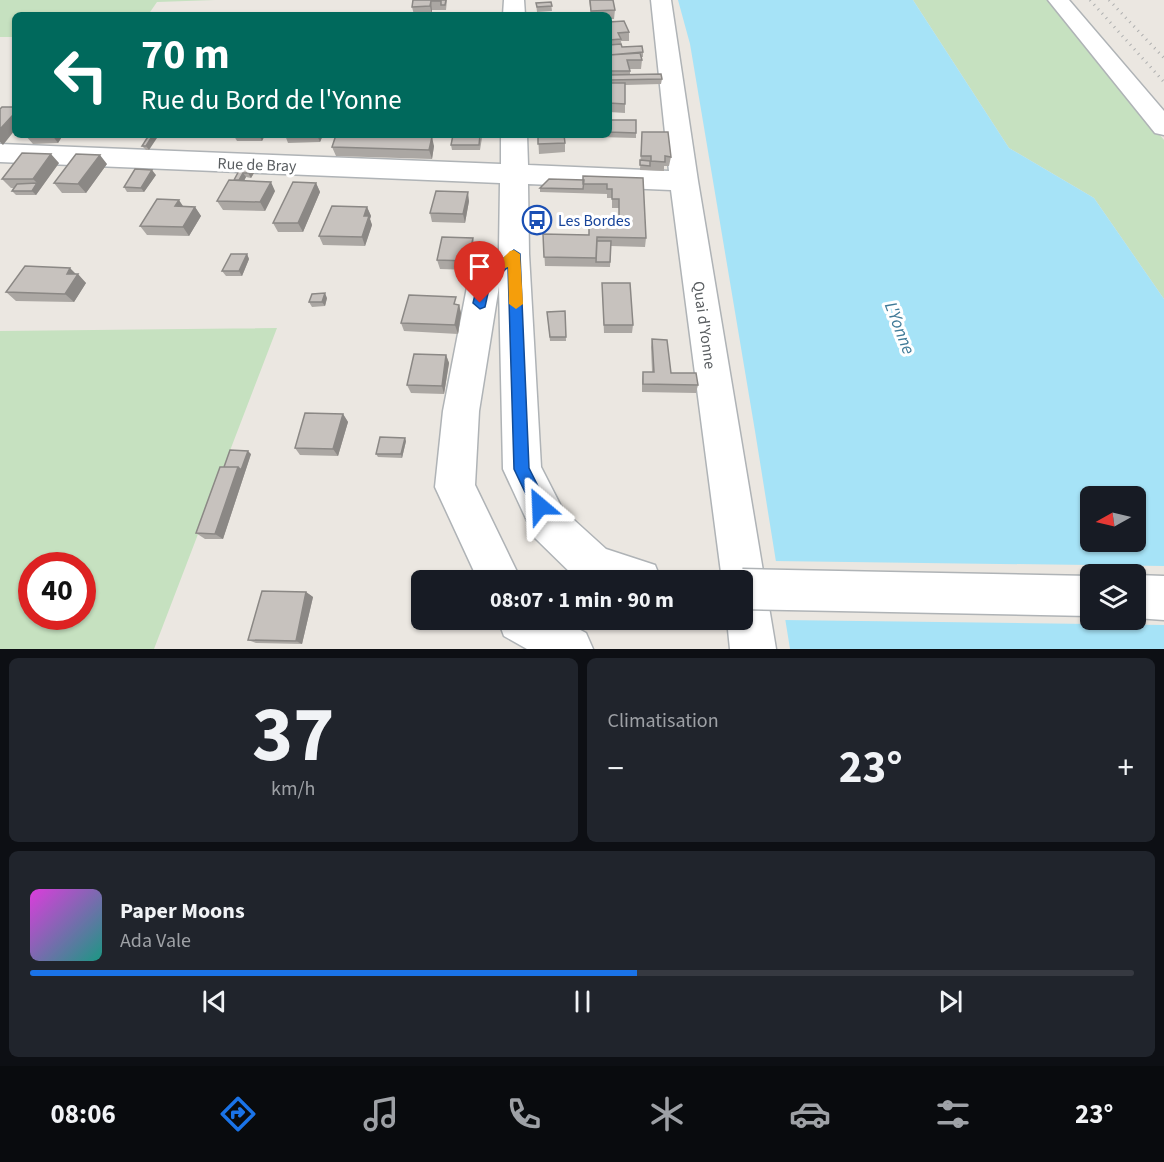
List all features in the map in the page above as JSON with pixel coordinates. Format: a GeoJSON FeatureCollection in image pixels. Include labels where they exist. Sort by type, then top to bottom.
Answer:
{"type":"FeatureCollection","features":[{"type":"Feature","properties":{"kind":"street","name":"Quai d'Yonne"},"geometry":{"type":"LineString","coordinates":[[661,0],[684,181],[753,649]]}},
{"type":"Feature","properties":{"kind":"street"},"geometry":{"type":"LineString","coordinates":[[1058,0],[1164,127]]}},
{"type":"Feature","properties":{"kind":"street"},"geometry":{"type":"LineString","coordinates":[[514,138],[514,254],[522,469],[549,524],[594,567],[605,570]]}},
{"type":"Feature","properties":{"kind":"street","name":"Rue de Bray"},"geometry":{"type":"LineString","coordinates":[[0,153],[684,181]]}},
{"type":"Feature","properties":{"kind":"street"},"geometry":{"type":"LineString","coordinates":[[495,570],[455,487],[461,411],[484,282],[514,254]]}},
{"type":"Feature","properties":{"kind":"street"},"geometry":{"type":"LineString","coordinates":[[753,589],[1080,596]]}},
{"type":"Feature","properties":{"kind":"street"},"geometry":{"type":"LineString","coordinates":[[1146,597],[1164,598]]}},
{"type":"Feature","properties":{"kind":"street"},"geometry":{"type":"LineString","coordinates":[[537,630],[570,649]]}},
{"type":"Feature","properties":{"kind":"green space"},"geometry":{"type":"Polygon","coordinates":[[[0,0],[215,0],[157,2],[150,12],[12,12],[12,37],[0,37],[0,0]]]}},
{"type":"Feature","properties":{"kind":"green space"},"geometry":{"type":"Polygon","coordinates":[[[913,0],[1049,0],[1164,140],[1164,299],[1094,198],[1009,148],[913,0]]]}},
{"type":"Feature","properties":{"kind":"green space"},"geometry":{"type":"Polygon","coordinates":[[[277,328],[154,649],[0,649],[0,331],[277,328]]]}},
{"type":"Feature","properties":{"kind":"water","name":"L'Yonne"},"geometry":{"type":"Polygon","coordinates":[[[678,0],[913,0],[1009,148],[1094,198],[1164,299],[1164,649],[790,649],[690,44],[678,0]]]}},
{"type":"Feature","properties":{"kind":"pier"},"geometry":{"type":"Polygon","coordinates":[[[773,561],[1080,565],[1080,624],[782,620],[773,561]]]}},
{"type":"Feature","properties":{"kind":"pier"},"geometry":{"type":"Polygon","coordinates":[[[1146,566],[1164,566],[1164,625],[1146,625],[1146,566]]]}},
{"type":"Feature","properties":{"kind":"building"},"geometry":{"type":"Polygon","coordinates":[[[413,0],[440,1],[431,1],[430,6],[412,7],[413,0]]]}},
{"type":"Feature","properties":{"kind":"building"},"geometry":{"type":"Polygon","coordinates":[[[590,0],[613,0],[615,10],[591,11],[590,0]]]}},
{"type":"Feature","properties":{"kind":"building"},"geometry":{"type":"Polygon","coordinates":[[[551,2],[552,6],[537,7],[536,3],[551,2]]]}},
{"type":"Feature","properties":{"kind":"building"},"geometry":{"type":"Polygon","coordinates":[[[624,21],[629,32],[618,33],[621,39],[612,40],[612,22],[624,21]]]}},
{"type":"Feature","properties":{"kind":"building"},"geometry":{"type":"Polygon","coordinates":[[[621,44],[622,47],[642,46],[643,52],[612,55],[612,45],[621,44]]]}},
{"type":"Feature","properties":{"kind":"building"},"geometry":{"type":"Polygon","coordinates":[[[640,53],[642,60],[627,60],[630,71],[612,71],[612,55],[640,53]]]}},
{"type":"Feature","properties":{"kind":"building"},"geometry":{"type":"Polygon","coordinates":[[[661,74],[662,79],[612,80],[612,75],[661,74]]]}},
{"type":"Feature","properties":{"kind":"building"},"geometry":{"type":"Polygon","coordinates":[[[612,83],[625,83],[625,104],[612,103],[612,83]]]}},
{"type":"Feature","properties":{"kind":"building"},"geometry":{"type":"Polygon","coordinates":[[[12,107],[12,116],[0,129],[0,109],[12,107]]]}},
{"type":"Feature","properties":{"kind":"building"},"geometry":{"type":"Polygon","coordinates":[[[612,120],[636,120],[636,133],[612,132],[612,120]]]}},
{"type":"Feature","properties":{"kind":"building"},"geometry":{"type":"Polygon","coordinates":[[[642,132],[668,132],[671,157],[665,156],[665,162],[651,161],[651,156],[641,156],[642,132]]]}},
{"type":"Feature","properties":{"kind":"building"},"geometry":{"type":"Polygon","coordinates":[[[147,138],[151,138],[146,146],[142,146],[147,138]]]}},
{"type":"Feature","properties":{"kind":"building"},"geometry":{"type":"Polygon","coordinates":[[[335,138],[432,138],[429,150],[332,147],[335,138]]]}},
{"type":"Feature","properties":{"kind":"building"},"geometry":{"type":"Polygon","coordinates":[[[452,138],[480,138],[479,145],[451,145],[452,138]]]}},
{"type":"Feature","properties":{"kind":"building"},"geometry":{"type":"Polygon","coordinates":[[[538,138],[564,138],[565,143],[538,144],[538,138]]]}},
{"type":"Feature","properties":{"kind":"building"},"geometry":{"type":"Polygon","coordinates":[[[22,153],[51,154],[33,179],[2,179],[22,153]]]}},
{"type":"Feature","properties":{"kind":"building"},"geometry":{"type":"Polygon","coordinates":[[[76,154],[100,155],[78,184],[54,183],[76,154]]]}},
{"type":"Feature","properties":{"kind":"building"},"geometry":{"type":"Polygon","coordinates":[[[640,160],[650,161],[650,166],[640,165],[640,160]]]}},
{"type":"Feature","properties":{"kind":"building"},"geometry":{"type":"Polygon","coordinates":[[[241,167],[251,168],[248,173],[243,173],[239,180],[234,180],[241,167]]]}},
{"type":"Feature","properties":{"kind":"building"},"geometry":{"type":"Polygon","coordinates":[[[135,169],[152,170],[141,188],[124,187],[135,169]]]}},
{"type":"Feature","properties":{"kind":"building"},"geometry":{"type":"Polygon","coordinates":[[[583,176],[643,178],[646,238],[597,237],[596,258],[544,257],[543,234],[589,235],[589,219],[619,220],[619,199],[612,199],[612,189],[607,189],[607,184],[583,184],[583,176]]]}},
{"type":"Feature","properties":{"kind":"building"},"geometry":{"type":"Polygon","coordinates":[[[549,179],[584,180],[583,189],[540,188],[549,179]]]}},
{"type":"Feature","properties":{"kind":"building"},"geometry":{"type":"Polygon","coordinates":[[[229,180],[271,182],[260,202],[217,201],[229,180]]]}},
{"type":"Feature","properties":{"kind":"building"},"geometry":{"type":"Polygon","coordinates":[[[293,182],[316,183],[298,223],[273,223],[293,182]]]}},
{"type":"Feature","properties":{"kind":"building"},"geometry":{"type":"Polygon","coordinates":[[[37,183],[32,191],[12,191],[17,184],[37,183]]]}},
{"type":"Feature","properties":{"kind":"building"},"geometry":{"type":"Polygon","coordinates":[[[436,191],[468,192],[463,214],[430,213],[436,191]]]}},
{"type":"Feature","properties":{"kind":"building"},"geometry":{"type":"Polygon","coordinates":[[[157,199],[179,200],[175,206],[195,207],[183,227],[140,226],[157,199]]]}},
{"type":"Feature","properties":{"kind":"building"},"geometry":{"type":"Polygon","coordinates":[[[332,206],[367,207],[364,216],[369,216],[362,237],[319,236],[332,206]]]}},
{"type":"Feature","properties":{"kind":"building"},"geometry":{"type":"Polygon","coordinates":[[[539,211],[539,219],[534,219],[533,212],[539,211]]]}},
{"type":"Feature","properties":{"kind":"building"},"geometry":{"type":"Polygon","coordinates":[[[442,237],[473,238],[468,261],[437,260],[442,237]]]}},
{"type":"Feature","properties":{"kind":"building"},"geometry":{"type":"Polygon","coordinates":[[[597,241],[611,241],[610,262],[596,262],[597,241]]]}},
{"type":"Feature","properties":{"kind":"building"},"geometry":{"type":"Polygon","coordinates":[[[231,254],[247,254],[239,271],[222,271],[231,254]]]}},
{"type":"Feature","properties":{"kind":"building"},"geometry":{"type":"Polygon","coordinates":[[[25,266],[70,268],[67,274],[78,274],[65,294],[6,292],[25,266]]]}},
{"type":"Feature","properties":{"kind":"building"},"geometry":{"type":"Polygon","coordinates":[[[602,283],[630,283],[633,325],[604,325],[602,283]]]}},
{"type":"Feature","properties":{"kind":"building"},"geometry":{"type":"Polygon","coordinates":[[[325,293],[322,302],[309,302],[312,294],[325,293]]]}},
{"type":"Feature","properties":{"kind":"building"},"geometry":{"type":"Polygon","coordinates":[[[409,295],[456,297],[454,304],[459,305],[455,325],[401,323],[409,295]]]}},
{"type":"Feature","properties":{"kind":"building"},"geometry":{"type":"Polygon","coordinates":[[[565,311],[566,337],[550,337],[547,312],[565,311]]]}},
{"type":"Feature","properties":{"kind":"building"},"geometry":{"type":"Polygon","coordinates":[[[652,339],[667,340],[671,373],[696,373],[698,385],[643,384],[643,372],[654,372],[652,339]]]}},
{"type":"Feature","properties":{"kind":"building"},"geometry":{"type":"Polygon","coordinates":[[[414,354],[446,355],[442,386],[407,385],[414,354]]]}},
{"type":"Feature","properties":{"kind":"building"},"geometry":{"type":"Polygon","coordinates":[[[305,413],[343,414],[333,449],[295,448],[305,413]]]}},
{"type":"Feature","properties":{"kind":"building"},"geometry":{"type":"Polygon","coordinates":[[[380,437],[405,438],[401,454],[376,454],[380,437]]]}},
{"type":"Feature","properties":{"kind":"building"},"geometry":{"type":"Polygon","coordinates":[[[230,450],[248,451],[241,470],[238,467],[224,467],[230,450]]]}},
{"type":"Feature","properties":{"kind":"building"},"geometry":{"type":"Polygon","coordinates":[[[220,467],[238,467],[215,534],[196,533],[220,467]]]}},
{"type":"Feature","properties":{"kind":"building"},"geometry":{"type":"Polygon","coordinates":[[[262,591],[306,592],[296,641],[248,640],[262,591]]]}},
{"type":"Feature","properties":{"kind":"railway"},"geometry":{"type":"LineString","coordinates":[[1090,0],[1164,82]]}},
{"type":"Feature","properties":{"kind":"railway"},"geometry":{"type":"LineString","coordinates":[[1109,0],[1164,58]]}},
{"type":"Feature","properties":{"kind":"slow traffic"},"geometry":{"type":"LineString","coordinates":[[503,264],[514,254],[516,304]]}},
{"type":"Feature","properties":{"kind":"place","name":"Les Bordes"},"geometry":{"type":"Point","coordinates":[537,220]}},
{"type":"Feature","properties":{"kind":"route"},"geometry":{"type":"LineString","coordinates":[[480,303],[484,282],[514,254],[522,469],[540,506]]}}]}
